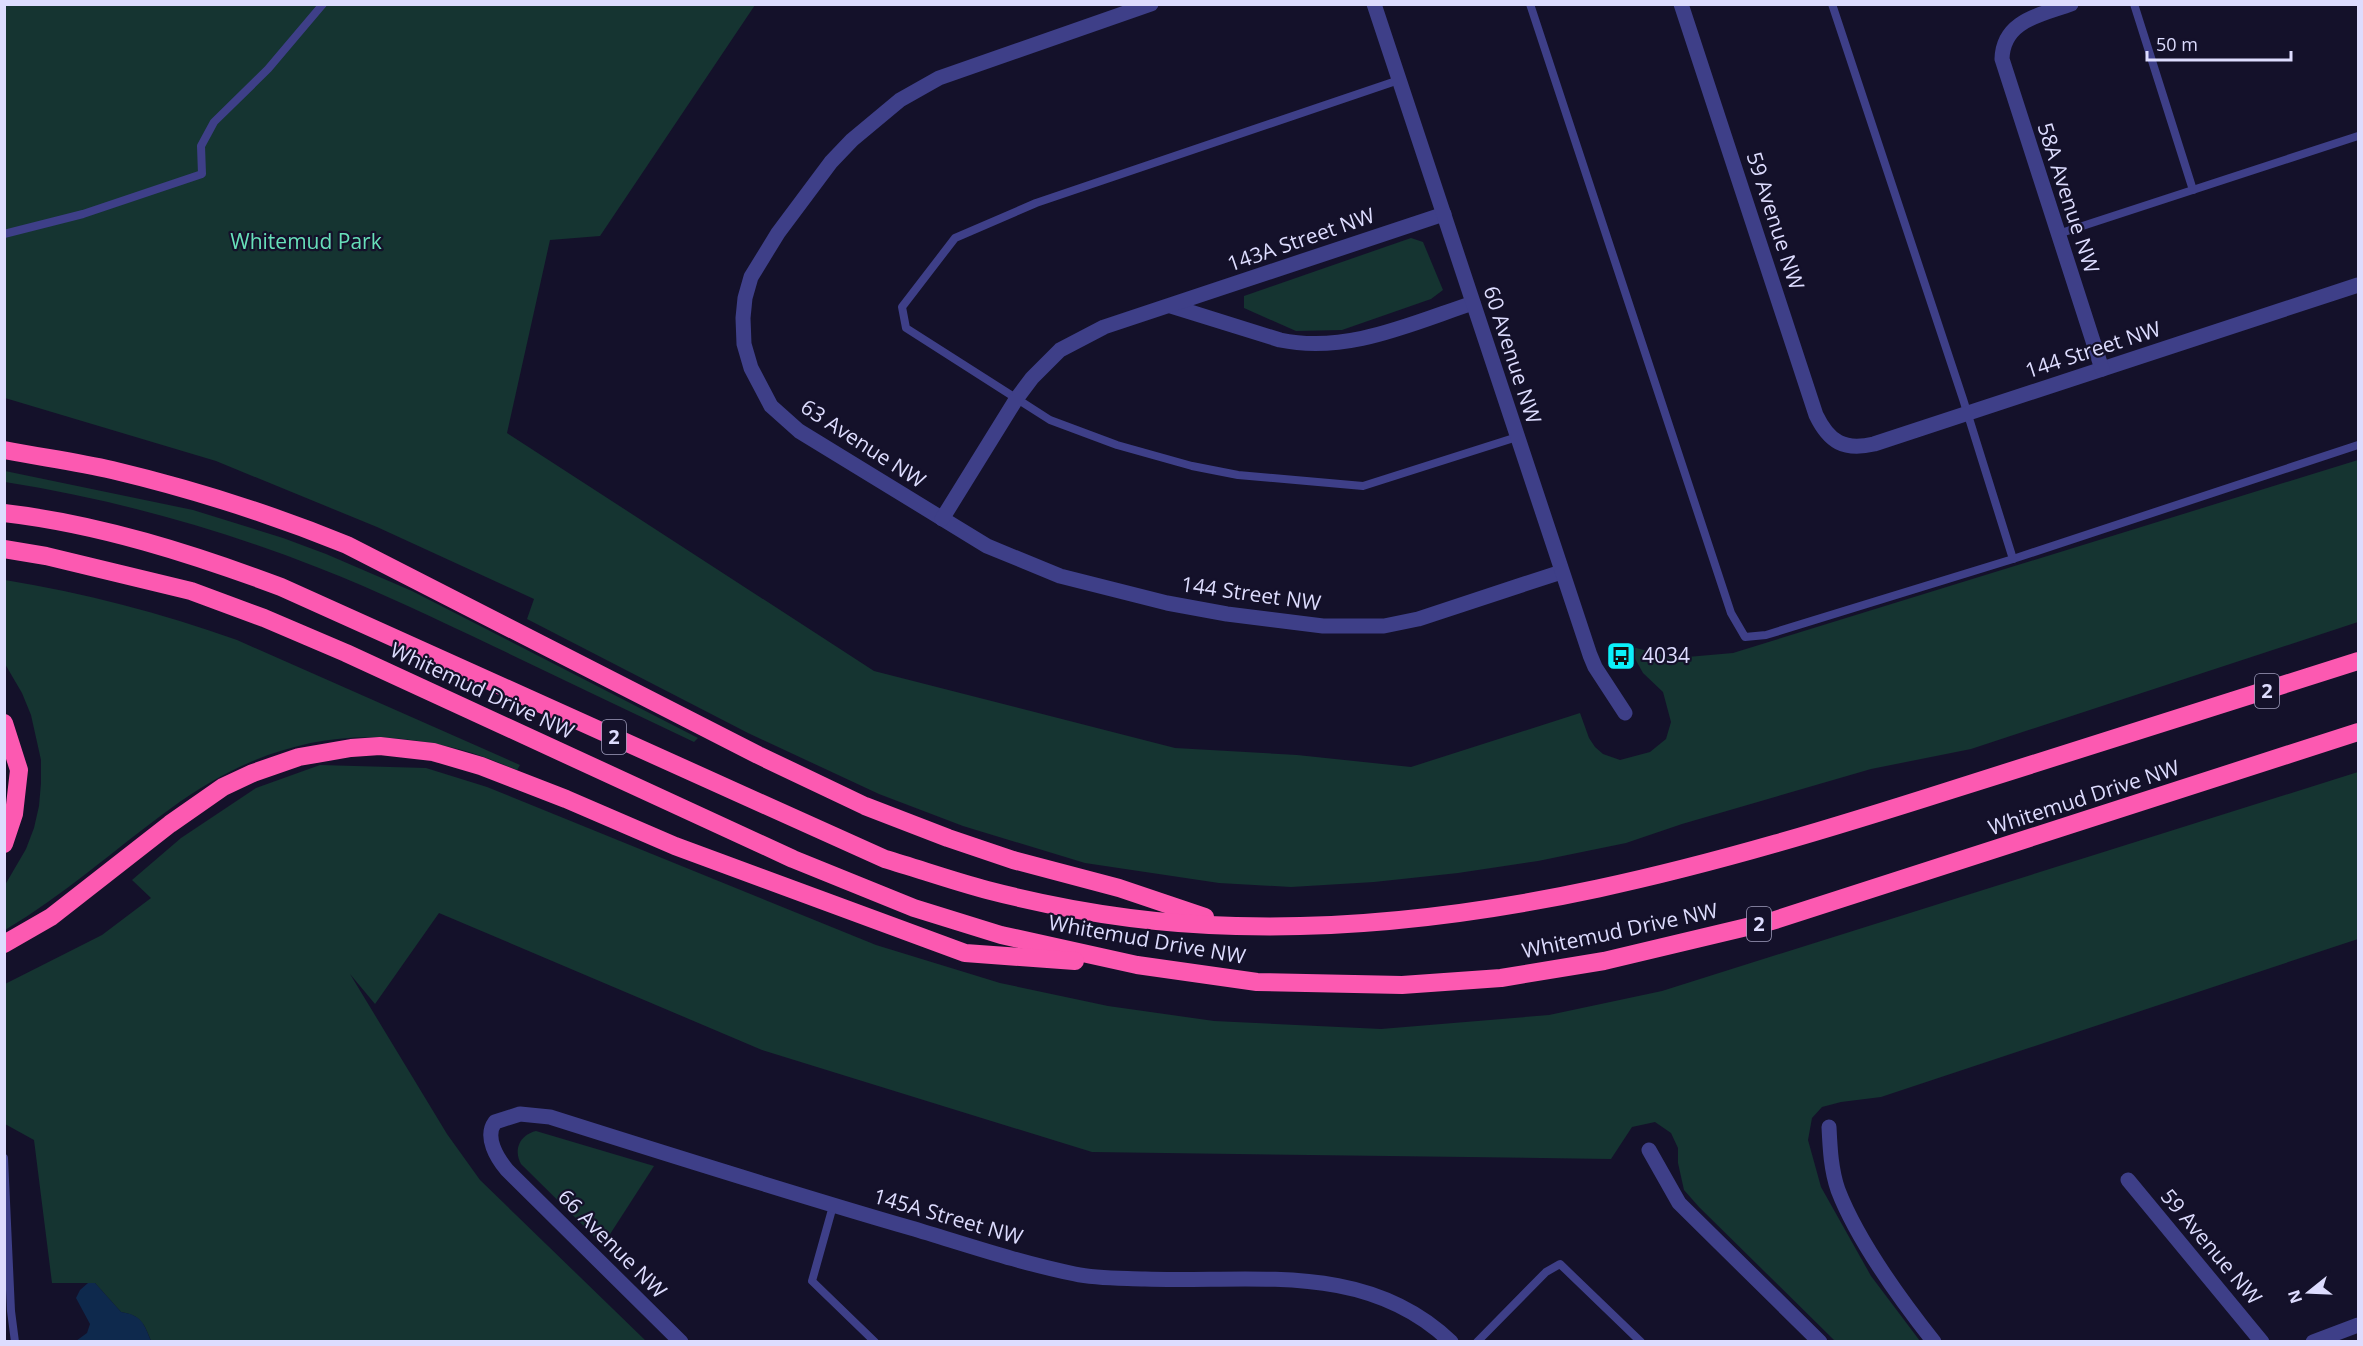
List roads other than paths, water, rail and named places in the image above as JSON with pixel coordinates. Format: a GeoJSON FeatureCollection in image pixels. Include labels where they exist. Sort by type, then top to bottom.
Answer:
{"type":"FeatureCollection","features":[{"type":"Feature","properties":{"kind":"highway"},"geometry":{"type":"LineString","coordinates":[[4,450],[112,470],[212,497],[290,522],[347,545],[759,755],[865,806],[969,845],[1119,888],[1232,926]]}},
{"type":"Feature","properties":{"kind":"highway","name":"Whitemud Drive NW"},"geometry":{"type":"LineString","coordinates":[[4,513],[67,524],[180,552],[281,587],[885,859],[987,890],[1049,904],[1137,918],[1232,926],[1293,927],[1406,920],[1510,907],[1594,891],[1835,827],[2358,662]]}},
{"type":"Feature","properties":{"kind":"highway","name":"Whitemud Drive NW"},"geometry":{"type":"LineString","coordinates":[[4,549],[46,556],[191,591],[243,610],[346,653],[793,859],[914,908],[1001,935],[1137,965],[1257,982],[1402,985],[1501,978],[1604,961],[1772,921],[2358,732]]}},
{"type":"Feature","properties":{"kind":"highway"},"geometry":{"type":"LineString","coordinates":[[2175,720],[2358,651]]}},
{"type":"Feature","properties":{"kind":"highway"},"geometry":{"type":"LineString","coordinates":[[4,723],[19,770],[14,814],[4,843]]}},
{"type":"Feature","properties":{"kind":"highway"},"geometry":{"type":"LineString","coordinates":[[4,944],[51,917],[195,804],[223,787],[253,773],[299,757],[351,748],[380,746],[433,752],[481,766],[566,799],[675,846],[965,953],[1137,965]]}},
{"type":"Feature","properties":{"kind":"street","name":"63 Avenue NW"},"geometry":{"type":"LineString","coordinates":[[942,519],[799,431],[771,406],[750,368],[744,344],[742,318],[751,277],[778,233],[831,162],[852,140],[884,113],[922,87],[975,63],[1151,4]]}},
{"type":"Feature","properties":{"kind":"street","name":"60 Avenue NW"},"geometry":{"type":"LineString","coordinates":[[1374,4],[1561,572],[1595,667],[1625,712]]}},
{"type":"Feature","properties":{"kind":"street","name":"59 Avenue NW"},"geometry":{"type":"LineString","coordinates":[[1681,4],[1816,415],[1829,436],[1839,443]]}},
{"type":"Feature","properties":{"kind":"street","name":"58A Avenue NW"},"geometry":{"type":"LineString","coordinates":[[2072,4],[2028,20],[2012,30],[2005,39],[2002,50],[2004,71],[2102,369]]}},
{"type":"Feature","properties":{"kind":"street","name":"143A Street NW"},"geometry":{"type":"LineString","coordinates":[[942,519],[1017,398],[1048,360],[1060,350],[1104,327],[1444,214]]}},
{"type":"Feature","properties":{"kind":"street","name":"144 Street NW"},"geometry":{"type":"LineString","coordinates":[[1839,443],[1851,447],[1863,447],[2358,285]]}},
{"type":"Feature","properties":{"kind":"street"},"geometry":{"type":"LineString","coordinates":[[1171,306],[1280,340],[1314,345],[1369,338],[1473,303]]}},
{"type":"Feature","properties":{"kind":"street","name":"144 Street NW"},"geometry":{"type":"LineString","coordinates":[[942,519],[987,546],[1060,576],[1187,607],[1323,626],[1364,627],[1400,624],[1561,572]]}},
{"type":"Feature","properties":{"kind":"street","name":"145A Street NW"},"geometry":{"type":"LineString","coordinates":[[513,1177],[496,1154],[492,1126],[500,1119],[530,1113],[550,1117],[833,1206],[1077,1275],[1147,1279],[1291,1280],[1340,1285],[1380,1297],[1409,1311],[1451,1341]]}},
{"type":"Feature","properties":{"kind":"street"},"geometry":{"type":"LineString","coordinates":[[1829,1127],[1831,1159],[1838,1190],[1875,1259],[1934,1341]]}},
{"type":"Feature","properties":{"kind":"street"},"geometry":{"type":"LineString","coordinates":[[1649,1150],[1679,1203],[1820,1341]]}},
{"type":"Feature","properties":{"kind":"street","name":"66 Avenue NW"},"geometry":{"type":"LineString","coordinates":[[513,1177],[681,1341]]}},
{"type":"Feature","properties":{"kind":"street","name":"59 Avenue NW"},"geometry":{"type":"LineString","coordinates":[[2128,1180],[2262,1341]]}},
{"type":"Feature","properties":{"kind":"street"},"geometry":{"type":"LineString","coordinates":[[2313,1341],[2358,1325]]}},
{"type":"Feature","properties":{"kind":"lane"},"geometry":{"type":"LineString","coordinates":[[4,234],[83,214],[202,174],[201,146],[214,122],[268,69],[323,4]]}},
{"type":"Feature","properties":{"kind":"lane"},"geometry":{"type":"LineString","coordinates":[[1530,4],[1731,613],[1744,637],[1766,635],[2013,560],[2358,445]]}},
{"type":"Feature","properties":{"kind":"lane"},"geometry":{"type":"LineString","coordinates":[[1832,4],[1968,413],[2013,560]]}},
{"type":"Feature","properties":{"kind":"lane"},"geometry":{"type":"LineString","coordinates":[[2134,4],[2193,190]]}},
{"type":"Feature","properties":{"kind":"lane"},"geometry":{"type":"LineString","coordinates":[[1399,80],[1036,203],[955,238],[902,307],[906,328],[1050,420],[1085,434],[1192,466],[1238,475],[1354,487],[1373,484],[1517,437]]}},
{"type":"Feature","properties":{"kind":"lane"},"geometry":{"type":"LineString","coordinates":[[2058,234],[2358,136]]}},
{"type":"Feature","properties":{"kind":"lane"},"geometry":{"type":"LineString","coordinates":[[4,1158],[11,1311],[15,1341]]}},
{"type":"Feature","properties":{"kind":"lane"},"geometry":{"type":"LineString","coordinates":[[833,1206],[812,1281],[875,1341]]}},
{"type":"Feature","properties":{"kind":"lane"},"geometry":{"type":"LineString","coordinates":[[1477,1341],[1546,1272],[1560,1264],[1641,1341]]}},
{"type":"Feature","properties":{"kind":"water"},"geometry":{"type":"Polygon","coordinates":[[[88,1283],[95,1283],[121,1312],[138,1318],[151,1341],[76,1341],[87,1333],[90,1324],[76,1298],[80,1290],[88,1283]]]}},
{"type":"Feature","properties":{"kind":"place","name":"4034"},"geometry":{"type":"Point","coordinates":[1621,656]}},
{"type":"Feature","properties":{"kind":"park label","name":"Whitemud Park"},"geometry":{"type":"Point","coordinates":[306,242]}}]}
